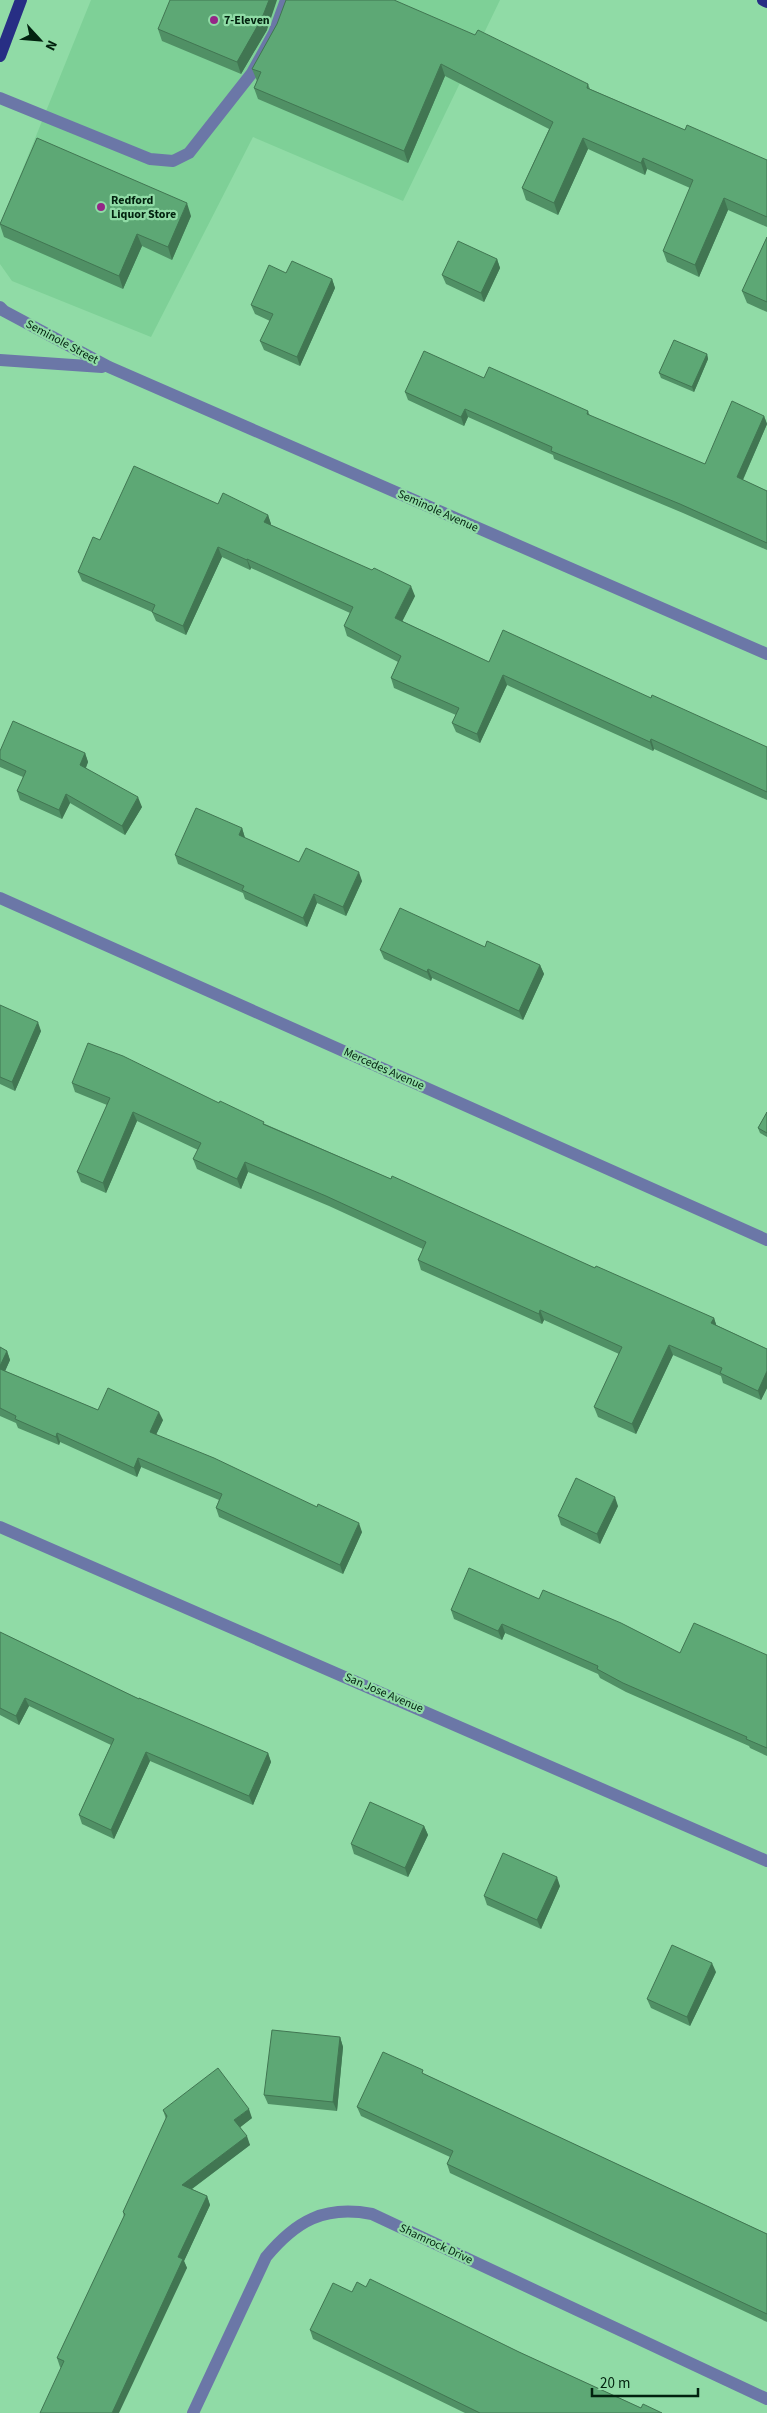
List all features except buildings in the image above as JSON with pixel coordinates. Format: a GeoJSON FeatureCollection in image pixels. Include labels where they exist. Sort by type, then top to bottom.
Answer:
{"type":"FeatureCollection","features":[{"type":"Feature","properties":{"kind":"main road"},"geometry":{"type":"LineString","coordinates":[[0,56],[21,0]]}},
{"type":"Feature","properties":{"kind":"main road"},"geometry":{"type":"LineString","coordinates":[[763,0],[767,2]]}},
{"type":"Feature","properties":{"kind":"street"},"geometry":{"type":"LineString","coordinates":[[0,98],[150,159],[173,161],[189,153],[252,73],[274,33],[286,0]]}},
{"type":"Feature","properties":{"kind":"street","name":"Seminole Street"},"geometry":{"type":"LineString","coordinates":[[0,307],[4,311],[109,367]]}},
{"type":"Feature","properties":{"kind":"street","name":"Seminole Street"},"geometry":{"type":"LineString","coordinates":[[0,360],[109,367]]}},
{"type":"Feature","properties":{"kind":"street","name":"Seminole Avenue"},"geometry":{"type":"LineString","coordinates":[[109,367],[767,654]]}},
{"type":"Feature","properties":{"kind":"street","name":"Mercedes Avenue"},"geometry":{"type":"LineString","coordinates":[[0,898],[767,1240]]}},
{"type":"Feature","properties":{"kind":"street","name":"San Jose Avenue"},"geometry":{"type":"LineString","coordinates":[[0,1527],[767,1861]]}},
{"type":"Feature","properties":{"kind":"street","name":"Shamrock Drive"},"geometry":{"type":"LineString","coordinates":[[193,2413],[266,2257],[282,2238],[304,2221],[327,2212],[350,2210],[372,2214],[767,2399]]}},
{"type":"Feature","properties":{"kind":"shaded area"},"geometry":{"type":"Polygon","coordinates":[[[91,0],[500,0],[403,201],[253,137],[151,337],[12,281],[0,264],[0,225],[91,0]]]}},
{"type":"Feature","properties":{"kind":"place","name":"7-Eleven"},"geometry":{"type":"Point","coordinates":[214,20]}},
{"type":"Feature","properties":{"kind":"place","name":"Redford Liquor Store"},"geometry":{"type":"Point","coordinates":[101,207]}}]}
